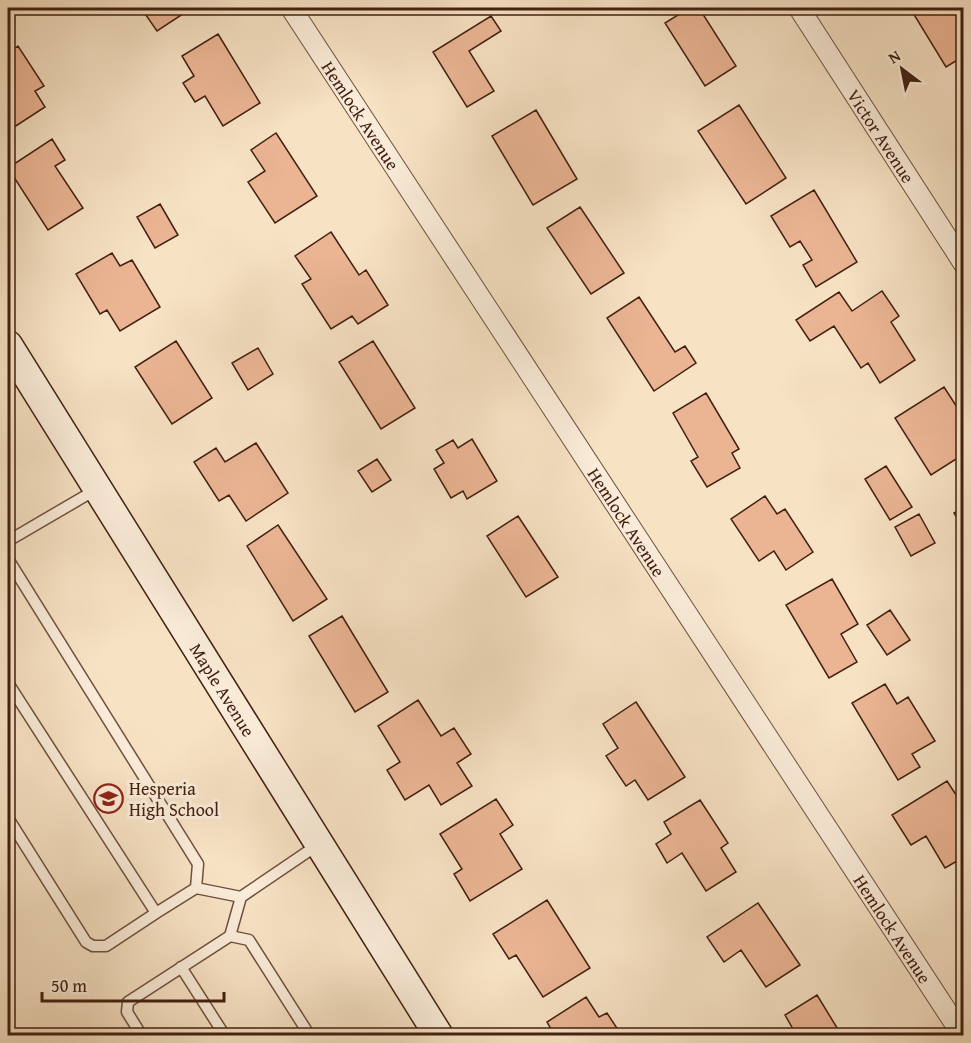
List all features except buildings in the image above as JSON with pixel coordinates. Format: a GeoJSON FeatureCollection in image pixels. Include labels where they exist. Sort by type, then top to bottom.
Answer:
{"type":"FeatureCollection","features":[{"type":"Feature","properties":{"kind":"street","name":"Hemlock Avenue"},"geometry":{"type":"LineString","coordinates":[[291,8],[963,1035]]}},
{"type":"Feature","properties":{"kind":"street","name":"Victor Avenue"},"geometry":{"type":"LineString","coordinates":[[800,8],[963,264]]}},
{"type":"Feature","properties":{"kind":"street","name":"Maple Avenue"},"geometry":{"type":"LineString","coordinates":[[8,345],[439,1035]]}},
{"type":"Feature","properties":{"kind":"lane"},"geometry":{"type":"LineString","coordinates":[[8,541],[97,489]]}},
{"type":"Feature","properties":{"kind":"lane"},"geometry":{"type":"LineString","coordinates":[[8,559],[198,864],[196,888]]}},
{"type":"Feature","properties":{"kind":"lane"},"geometry":{"type":"LineString","coordinates":[[8,683],[156,912]]}},
{"type":"Feature","properties":{"kind":"lane"},"geometry":{"type":"LineString","coordinates":[[8,818],[86,942],[93,946],[106,946],[196,888],[241,897]]}},
{"type":"Feature","properties":{"kind":"lane"},"geometry":{"type":"LineString","coordinates":[[142,1035],[127,1012],[128,1002],[230,936],[241,897],[320,844]]}},
{"type":"Feature","properties":{"kind":"lane"},"geometry":{"type":"LineString","coordinates":[[230,936],[249,940],[310,1035]]}},
{"type":"Feature","properties":{"kind":"lane"},"geometry":{"type":"LineString","coordinates":[[181,967],[225,1035]]}},
{"type":"Feature","properties":{"kind":"place","name":"Hesperia High School"},"geometry":{"type":"Point","coordinates":[108,798]}}]}
